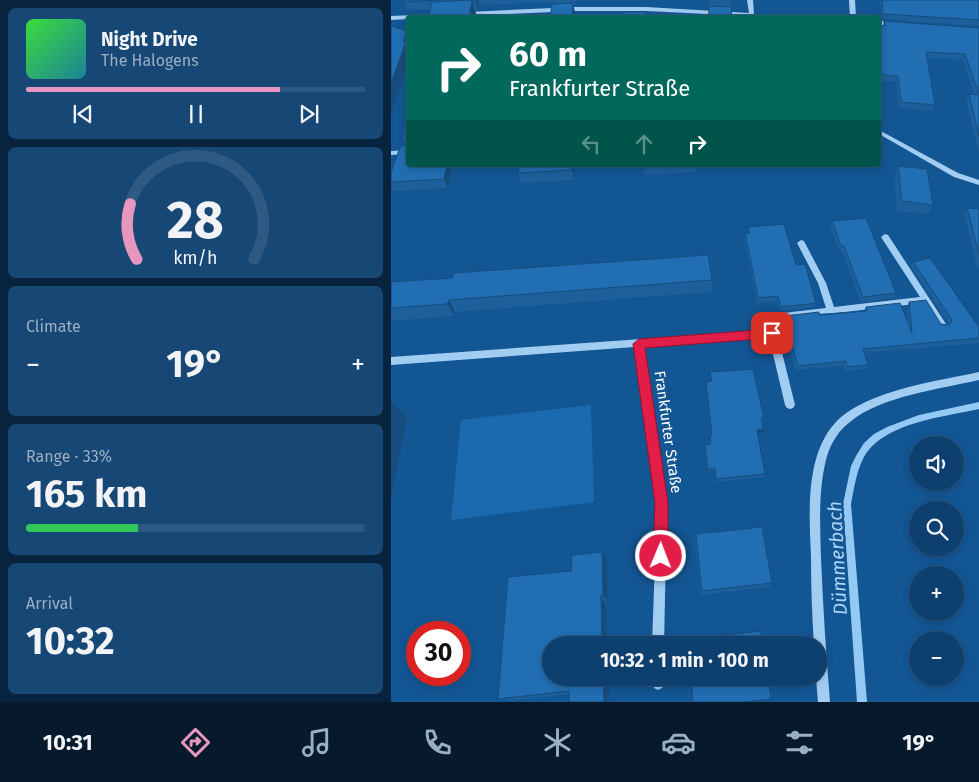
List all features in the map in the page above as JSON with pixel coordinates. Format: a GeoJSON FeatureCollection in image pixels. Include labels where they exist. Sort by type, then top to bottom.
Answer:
{"type":"FeatureCollection","features":[{"type":"Feature","properties":{"kind":"street"},"geometry":{"type":"LineString","coordinates":[[459,15],[576,9],[646,9],[751,15],[750,0]]}},
{"type":"Feature","properties":{"kind":"street"},"geometry":{"type":"LineString","coordinates":[[852,0],[853,15]]}},
{"type":"Feature","properties":{"kind":"street"},"geometry":{"type":"LineString","coordinates":[[391,18],[406,17]]}},
{"type":"Feature","properties":{"kind":"street"},"geometry":{"type":"LineString","coordinates":[[881,23],[897,24]]}},
{"type":"Feature","properties":{"kind":"street"},"geometry":{"type":"LineString","coordinates":[[881,133],[956,175],[979,183]]}},
{"type":"Feature","properties":{"kind":"street"},"geometry":{"type":"LineString","coordinates":[[391,153],[406,152]]}},
{"type":"Feature","properties":{"kind":"street"},"geometry":{"type":"LineString","coordinates":[[885,237],[943,326]]}},
{"type":"Feature","properties":{"kind":"street"},"geometry":{"type":"LineString","coordinates":[[801,243],[822,283],[831,310]]}},
{"type":"Feature","properties":{"kind":"street"},"geometry":{"type":"LineString","coordinates":[[790,405],[769,317],[926,300]]}},
{"type":"Feature","properties":{"kind":"street"},"geometry":{"type":"LineString","coordinates":[[391,361],[772,333]]}},
{"type":"Feature","properties":{"kind":"street","name":"Frankfurter Straße"},"geometry":{"type":"LineString","coordinates":[[639,344],[662,503],[659,636]]}},
{"type":"Feature","properties":{"kind":"street"},"geometry":{"type":"LineString","coordinates":[[825,702],[818,630],[815,532],[816,488],[822,455],[833,432],[847,417],[875,403],[979,376]]}},
{"type":"Feature","properties":{"kind":"shaded area"},"geometry":{"type":"Polygon","coordinates":[[[591,405],[594,502],[451,520],[461,420],[591,405]]]}},
{"type":"Feature","properties":{"kind":"building"},"geometry":{"type":"Polygon","coordinates":[[[404,0],[438,0],[404,2],[404,0]]]}},
{"type":"Feature","properties":{"kind":"building"},"geometry":{"type":"Polygon","coordinates":[[[438,0],[472,0],[438,2],[438,0]]]}},
{"type":"Feature","properties":{"kind":"building"},"geometry":{"type":"Polygon","coordinates":[[[472,0],[470,15],[429,15],[432,2],[472,0]]]}},
{"type":"Feature","properties":{"kind":"building"},"geometry":{"type":"Polygon","coordinates":[[[882,0],[979,0],[979,20],[883,14],[882,0]]]}},
{"type":"Feature","properties":{"kind":"building"},"geometry":{"type":"Polygon","coordinates":[[[573,3],[572,15],[550,15],[552,4],[573,3]]]}},
{"type":"Feature","properties":{"kind":"building"},"geometry":{"type":"Polygon","coordinates":[[[709,6],[731,7],[732,15],[709,15],[709,6]]]}},
{"type":"Feature","properties":{"kind":"building"},"geometry":{"type":"Polygon","coordinates":[[[623,12],[646,12],[646,15],[622,15],[623,12]]]}},
{"type":"Feature","properties":{"kind":"building"},"geometry":{"type":"Polygon","coordinates":[[[884,21],[979,28],[979,94],[965,54],[926,52],[935,105],[901,102],[898,76],[882,75],[881,25],[885,26],[884,21]]]}},
{"type":"Feature","properties":{"kind":"building"},"geometry":{"type":"Polygon","coordinates":[[[391,26],[406,31],[403,42],[406,42],[391,83],[391,26]]]}},
{"type":"Feature","properties":{"kind":"building"},"geometry":{"type":"Polygon","coordinates":[[[969,94],[979,95],[979,136],[969,94]]]}},
{"type":"Feature","properties":{"kind":"building"},"geometry":{"type":"Polygon","coordinates":[[[406,128],[406,139],[402,139],[406,128]]]}},
{"type":"Feature","properties":{"kind":"building"},"geometry":{"type":"Polygon","coordinates":[[[406,145],[406,167],[447,167],[444,179],[391,182],[391,173],[400,147],[406,145]]]}},
{"type":"Feature","properties":{"kind":"building"},"geometry":{"type":"Polygon","coordinates":[[[898,166],[927,169],[933,205],[902,201],[898,166]]]}},
{"type":"Feature","properties":{"kind":"building"},"geometry":{"type":"Polygon","coordinates":[[[519,167],[572,167],[572,170],[518,173],[519,167]]]}},
{"type":"Feature","properties":{"kind":"building"},"geometry":{"type":"Polygon","coordinates":[[[967,208],[979,209],[979,254],[967,208]]]}},
{"type":"Feature","properties":{"kind":"building"},"geometry":{"type":"Polygon","coordinates":[[[866,218],[896,293],[863,297],[844,246],[841,246],[832,221],[866,218]]]}},
{"type":"Feature","properties":{"kind":"building"},"geometry":{"type":"Polygon","coordinates":[[[784,224],[796,265],[805,264],[816,303],[781,307],[778,296],[758,298],[745,233],[750,233],[748,227],[784,224]]]}},
{"type":"Feature","properties":{"kind":"building"},"geometry":{"type":"Polygon","coordinates":[[[708,255],[712,280],[449,300],[447,304],[391,308],[391,282],[452,278],[454,273],[708,255]]]}},
{"type":"Feature","properties":{"kind":"building"},"geometry":{"type":"Polygon","coordinates":[[[930,258],[979,327],[979,338],[863,349],[868,365],[847,367],[846,361],[798,366],[784,316],[819,312],[819,315],[867,311],[866,307],[900,303],[912,333],[909,302],[926,300],[941,324],[949,325],[952,322],[951,318],[913,262],[930,258]]]}},
{"type":"Feature","properties":{"kind":"building"},"geometry":{"type":"Polygon","coordinates":[[[753,369],[764,418],[761,418],[763,429],[757,430],[765,474],[716,479],[715,468],[708,469],[705,445],[711,444],[710,435],[712,434],[706,382],[712,381],[710,372],[753,369]]]}},
{"type":"Feature","properties":{"kind":"building"},"geometry":{"type":"Polygon","coordinates":[[[762,527],[772,583],[702,591],[696,534],[762,527]]]}},
{"type":"Feature","properties":{"kind":"building"},"geometry":{"type":"Polygon","coordinates":[[[602,552],[602,636],[542,636],[542,686],[603,686],[604,702],[569,702],[569,691],[498,699],[508,577],[571,571],[572,555],[602,552]]]}},
{"type":"Feature","properties":{"kind":"building"},"geometry":{"type":"Polygon","coordinates":[[[761,631],[762,636],[715,636],[761,631]]]}},
{"type":"Feature","properties":{"kind":"building"},"geometry":{"type":"Polygon","coordinates":[[[692,686],[769,686],[771,699],[745,702],[693,702],[692,686]]]}},
{"type":"Feature","properties":{"kind":"waterway","name":"Dümmerbach"},"geometry":{"type":"LineString","coordinates":[[862,702],[847,504],[856,466],[867,446],[877,437],[890,430],[919,419],[979,405]]}},
{"type":"Feature","properties":{"kind":"route"},"geometry":{"type":"LineString","coordinates":[[661,556],[662,503],[639,344],[772,333]]}}]}
